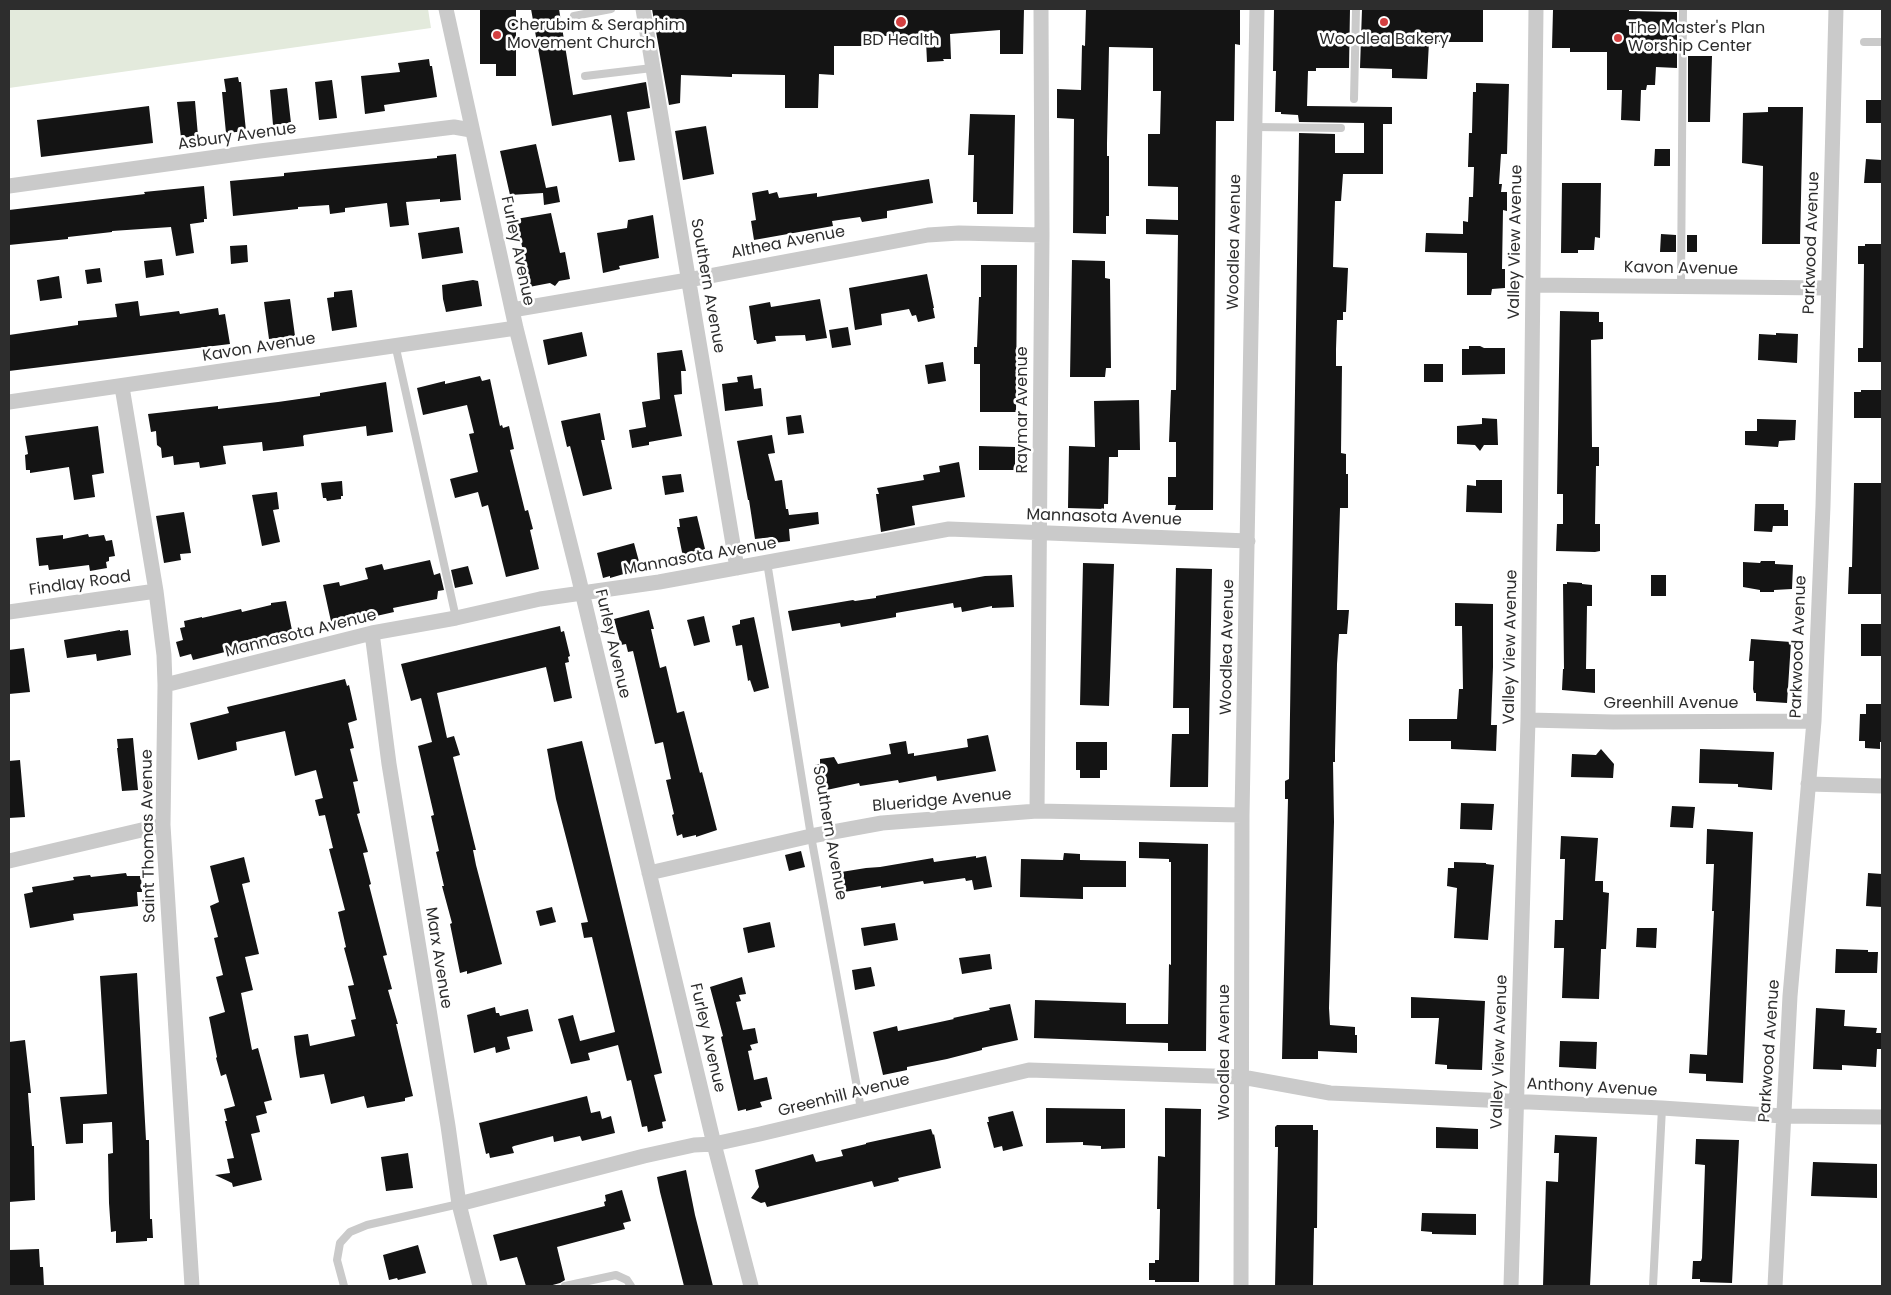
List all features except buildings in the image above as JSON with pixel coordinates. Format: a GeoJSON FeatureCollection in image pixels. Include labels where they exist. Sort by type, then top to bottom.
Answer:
{"type":"FeatureCollection","features":[{"type":"Feature","properties":{"kind":"street","name":"Furley Avenue"},"geometry":{"type":"LineString","coordinates":[[446,9],[471,130],[516,328],[714,1144],[751,1286]]}},
{"type":"Feature","properties":{"kind":"street","name":"Southern Avenue"},"geometry":{"type":"LineString","coordinates":[[643,9],[737,568]]}},
{"type":"Feature","properties":{"kind":"street","name":"Raymar Avenue"},"geometry":{"type":"LineString","coordinates":[[1037,810],[1042,235],[1041,9]]}},
{"type":"Feature","properties":{"kind":"street","name":"Woodlea Avenue"},"geometry":{"type":"LineString","coordinates":[[1241,1286],[1242,815],[1256,9]]}},
{"type":"Feature","properties":{"kind":"street","name":"Valley View Avenue"},"geometry":{"type":"LineString","coordinates":[[1511,1286],[1528,720],[1536,9]]}},
{"type":"Feature","properties":{"kind":"street","name":"Parkwood Avenue"},"geometry":{"type":"LineString","coordinates":[[1775,1286],[1783,1116],[1795,931],[1814,721],[1836,9]]}},
{"type":"Feature","properties":{"kind":"street","name":"Asbury Avenue"},"geometry":{"type":"LineString","coordinates":[[9,186],[260,151],[454,127],[471,130]]}},
{"type":"Feature","properties":{"kind":"street","name":"Althea Avenue"},"geometry":{"type":"LineString","coordinates":[[512,310],[688,280],[928,235],[959,233],[1042,235]]}},
{"type":"Feature","properties":{"kind":"street","name":"Kavon Avenue"},"geometry":{"type":"LineString","coordinates":[[1533,285],[1828,288]]}},
{"type":"Feature","properties":{"kind":"street","name":"Kavon Avenue"},"geometry":{"type":"LineString","coordinates":[[9,402],[122,387],[395,344],[516,328]]}},
{"type":"Feature","properties":{"kind":"street","name":"Saint Thomas Avenue"},"geometry":{"type":"LineString","coordinates":[[122,387],[156,591],[165,685],[163,825],[192,1286]]}},
{"type":"Feature","properties":{"kind":"street","name":"Mannasota Avenue"},"geometry":{"type":"LineString","coordinates":[[165,685],[372,633],[456,618],[540,599],[659,582],[949,529],[1248,541]]}},
{"type":"Feature","properties":{"kind":"street","name":"Findlay Road"},"geometry":{"type":"LineString","coordinates":[[9,612],[156,591]]}},
{"type":"Feature","properties":{"kind":"street","name":"Marx Avenue"},"geometry":{"type":"LineString","coordinates":[[372,633],[389,764],[459,1204],[480,1286]]}},
{"type":"Feature","properties":{"kind":"street","name":"Greenhill Avenue"},"geometry":{"type":"LineString","coordinates":[[1528,720],[1613,722],[1814,721]]}},
{"type":"Feature","properties":{"kind":"street"},"geometry":{"type":"LineString","coordinates":[[1808,784],[1882,786]]}},
{"type":"Feature","properties":{"kind":"street","name":"Blueridge Avenue"},"geometry":{"type":"LineString","coordinates":[[649,872],[812,836],[882,823],[1037,810],[1242,815]]}},
{"type":"Feature","properties":{"kind":"street"},"geometry":{"type":"LineString","coordinates":[[9,861],[163,825]]}},
{"type":"Feature","properties":{"kind":"street","name":"Greenhill Avenue"},"geometry":{"type":"LineString","coordinates":[[459,1204],[644,1156],[760,1134],[1029,1070],[1242,1077]]}},
{"type":"Feature","properties":{"kind":"street","name":"Anthony Avenue"},"geometry":{"type":"LineString","coordinates":[[1242,1077],[1330,1093],[1662,1108],[1783,1116],[1882,1117]]}},
{"type":"Feature","properties":{"kind":"lane"},"geometry":{"type":"LineString","coordinates":[[574,16],[612,9]]}},
{"type":"Feature","properties":{"kind":"lane"},"geometry":{"type":"LineString","coordinates":[[1354,99],[1356,9]]}},
{"type":"Feature","properties":{"kind":"lane"},"geometry":{"type":"LineString","coordinates":[[1681,286],[1683,9]]}},
{"type":"Feature","properties":{"kind":"lane"},"geometry":{"type":"LineString","coordinates":[[1864,42],[1882,42]]}},
{"type":"Feature","properties":{"kind":"lane"},"geometry":{"type":"LineString","coordinates":[[585,76],[652,68]]}},
{"type":"Feature","properties":{"kind":"lane"},"geometry":{"type":"LineString","coordinates":[[1254,127],[1341,128]]}},
{"type":"Feature","properties":{"kind":"lane"},"geometry":{"type":"LineString","coordinates":[[395,344],[456,618]]}},
{"type":"Feature","properties":{"kind":"lane","name":"Southern Avenue"},"geometry":{"type":"LineString","coordinates":[[767,562],[812,836],[861,1109]]}},
{"type":"Feature","properties":{"kind":"lane"},"geometry":{"type":"LineString","coordinates":[[1653,1286],[1662,1108]]}},
{"type":"Feature","properties":{"kind":"lane"},"geometry":{"type":"LineString","coordinates":[[344,1286],[337,1260],[340,1243],[350,1232],[367,1225],[459,1204]]}},
{"type":"Feature","properties":{"kind":"lane"},"geometry":{"type":"LineString","coordinates":[[565,1286],[616,1275],[628,1280],[631,1286]]}},
{"type":"Feature","properties":{"kind":"shaded area"},"geometry":{"type":"Polygon","coordinates":[[[9,9],[428,9],[431,28],[9,88],[9,9]]]}},
{"type":"Feature","properties":{"kind":"place","name":"BD Health"},"geometry":{"type":"Point","coordinates":[901,22]}},
{"type":"Feature","properties":{"kind":"place","name":"Woodlea Bakery"},"geometry":{"type":"Point","coordinates":[1384,22]}},
{"type":"Feature","properties":{"kind":"place","name":"Cherubim & Seraphim Movement Church"},"geometry":{"type":"Point","coordinates":[497,35]}},
{"type":"Feature","properties":{"kind":"place","name":"The Master's Plan Worship Center"},"geometry":{"type":"Point","coordinates":[1618,38]}}]}
